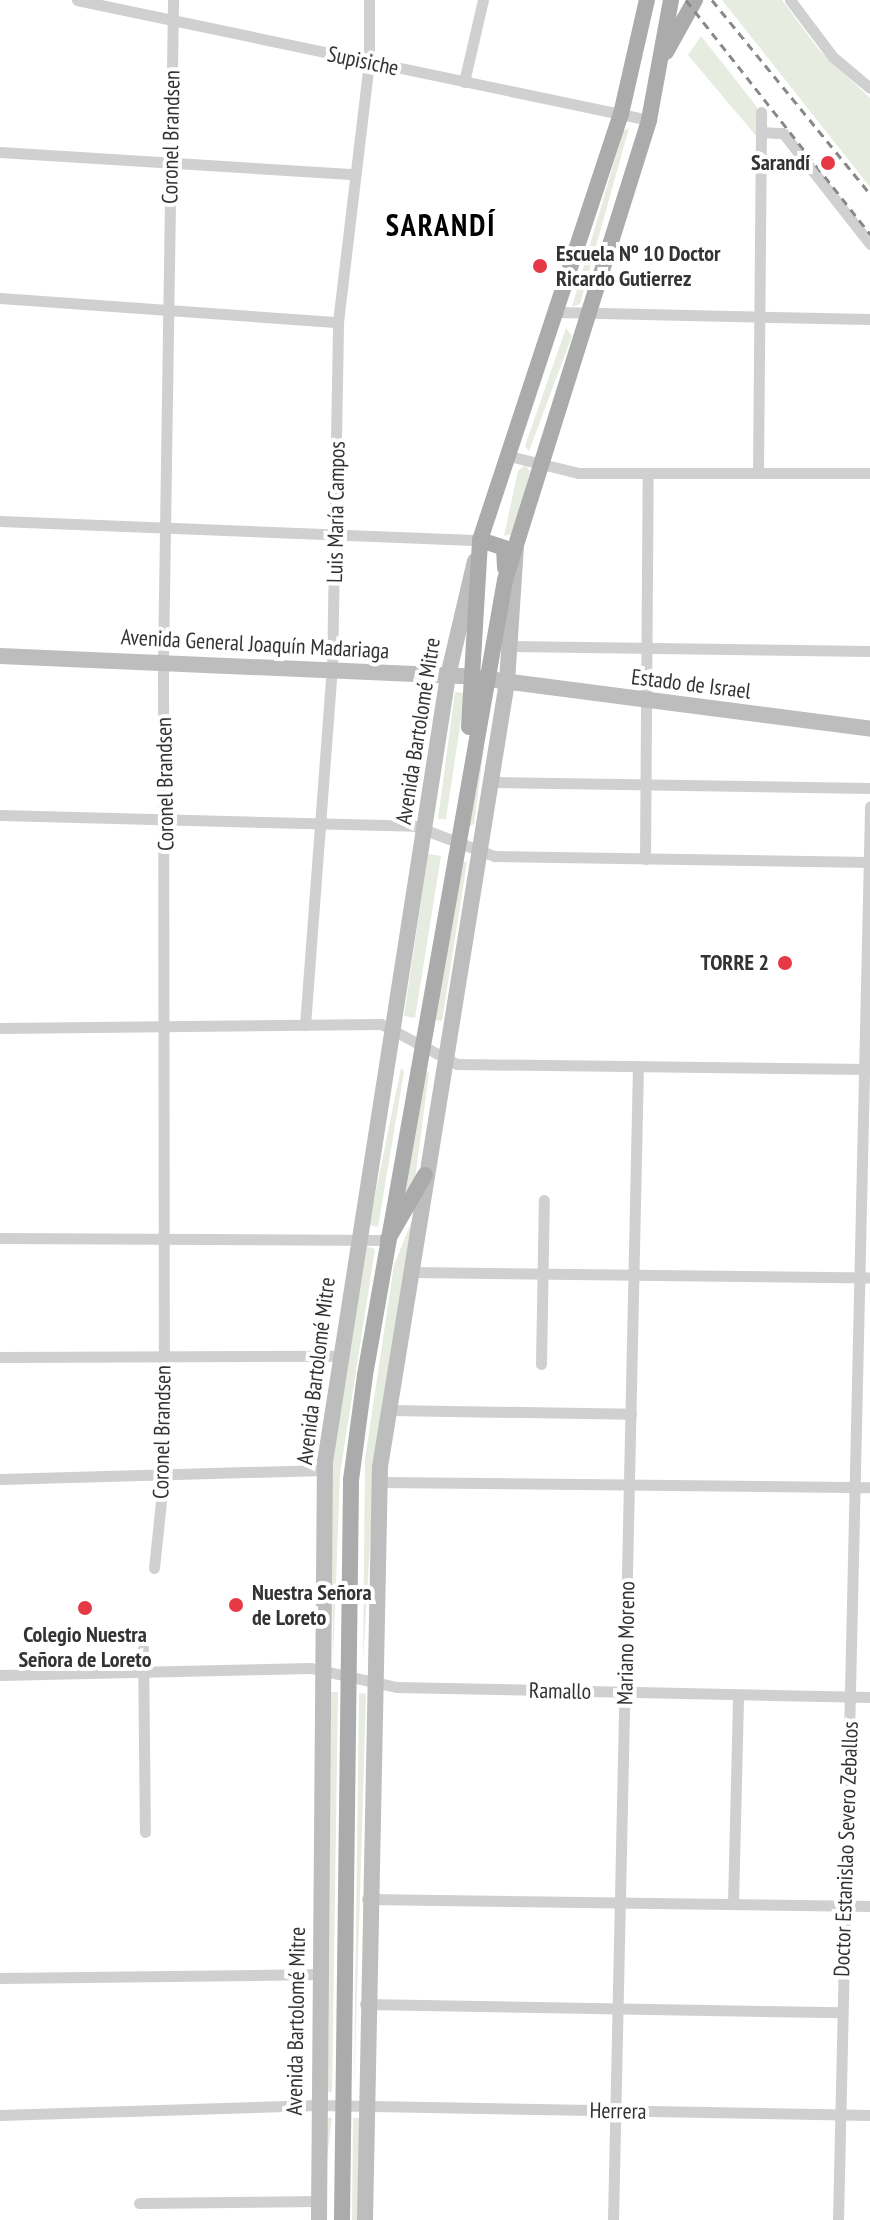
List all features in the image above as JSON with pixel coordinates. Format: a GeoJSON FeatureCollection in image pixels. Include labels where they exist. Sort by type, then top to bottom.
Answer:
{"type":"FeatureCollection","features":[{"type":"Feature","properties":{"kind":"main road","name":"Avenida Bartolomé Mitre"},"geometry":{"type":"LineString","coordinates":[[479,678],[480,540],[621,114],[647,0]]}},
{"type":"Feature","properties":{"kind":"main road","name":"Avenida Bartolomé Mitre"},"geometry":{"type":"LineString","coordinates":[[342,2220],[352,1465],[418,1045],[455,843],[479,678],[505,580],[591,317],[649,120],[671,0]]}},
{"type":"Feature","properties":{"kind":"main road"},"geometry":{"type":"LineString","coordinates":[[660,64],[695,0]]}},
{"type":"Feature","properties":{"kind":"main road"},"geometry":{"type":"LineString","coordinates":[[480,540],[504,548],[505,580]]}},
{"type":"Feature","properties":{"kind":"main road"},"geometry":{"type":"LineString","coordinates":[[387,1240],[425,1175]]}},
{"type":"Feature","properties":{"kind":"street","name":"Supisiche"},"geometry":{"type":"LineString","coordinates":[[77,0],[649,120]]}},
{"type":"Feature","properties":{"kind":"street","name":"Coronel Brandsen"},"geometry":{"type":"LineString","coordinates":[[154,1568],[164,1473],[166,815],[163,661],[173,0]]}},
{"type":"Feature","properties":{"kind":"street","name":"Luis María Campos"},"geometry":{"type":"LineString","coordinates":[[305,1025],[332,670],[338,322],[369,62],[369,0]]}},
{"type":"Feature","properties":{"kind":"street"},"geometry":{"type":"LineString","coordinates":[[464,82],[483,0]]}},
{"type":"Feature","properties":{"kind":"street"},"geometry":{"type":"LineString","coordinates":[[790,0],[833,57],[870,88]]}},
{"type":"Feature","properties":{"kind":"street"},"geometry":{"type":"LineString","coordinates":[[758,472],[761,112]]}},
{"type":"Feature","properties":{"kind":"street"},"geometry":{"type":"LineString","coordinates":[[761,132],[783,133],[870,244]]}},
{"type":"Feature","properties":{"kind":"street"},"geometry":{"type":"LineString","coordinates":[[0,152],[354,174]]}},
{"type":"Feature","properties":{"kind":"street"},"geometry":{"type":"LineString","coordinates":[[0,298],[338,322]]}},
{"type":"Feature","properties":{"kind":"street"},"geometry":{"type":"LineString","coordinates":[[557,312],[591,317],[870,319]]}},
{"type":"Feature","properties":{"kind":"street"},"geometry":{"type":"LineString","coordinates":[[509,456],[542,466],[648,473],[870,473]]}},
{"type":"Feature","properties":{"kind":"street"},"geometry":{"type":"LineString","coordinates":[[645,859],[648,473]]}},
{"type":"Feature","properties":{"kind":"street"},"geometry":{"type":"LineString","coordinates":[[0,521],[166,530],[480,540]]}},
{"type":"Feature","properties":{"kind":"street","name":"Avenida Bartolomé Mitre"},"geometry":{"type":"LineString","coordinates":[[319,2220],[318,1974],[325,1470],[356,1237],[394,1027],[448,676],[480,540]]}},
{"type":"Feature","properties":{"kind":"street","name":"Avenida Bartolomé Mitre"},"geometry":{"type":"LineString","coordinates":[[365,2220],[364,2004],[379,1482],[443,1060],[507,682],[512,646],[516,547]]}},
{"type":"Feature","properties":{"kind":"street"},"geometry":{"type":"LineString","coordinates":[[512,646],[870,651]]}},
{"type":"Feature","properties":{"kind":"street","name":"Avenida General Joaquín Madariaga"},"geometry":{"type":"LineString","coordinates":[[0,656],[163,661],[507,682]]}},
{"type":"Feature","properties":{"kind":"street","name":"Estado de Israel"},"geometry":{"type":"LineString","coordinates":[[507,682],[870,729]]}},
{"type":"Feature","properties":{"kind":"street"},"geometry":{"type":"LineString","coordinates":[[491,782],[870,788]]}},
{"type":"Feature","properties":{"kind":"street","name":"Doctor Estanislao Severo Zeballos"},"geometry":{"type":"LineString","coordinates":[[838,2220],[856,1487],[864,1384],[870,806]]}},
{"type":"Feature","properties":{"kind":"street"},"geometry":{"type":"LineString","coordinates":[[0,815],[166,815],[322,821],[424,829],[479,853],[870,862]]}},
{"type":"Feature","properties":{"kind":"street"},"geometry":{"type":"LineString","coordinates":[[0,1028],[394,1027],[443,1060],[867,1069]]}},
{"type":"Feature","properties":{"kind":"street","name":"Mariano Moreno"},"geometry":{"type":"LineString","coordinates":[[613,2220],[638,1066]]}},
{"type":"Feature","properties":{"kind":"street"},"geometry":{"type":"LineString","coordinates":[[541,1364],[544,1200]]}},
{"type":"Feature","properties":{"kind":"street"},"geometry":{"type":"LineString","coordinates":[[0,1238],[165,1236],[356,1237],[387,1240]]}},
{"type":"Feature","properties":{"kind":"street"},"geometry":{"type":"LineString","coordinates":[[411,1272],[541,1276],[864,1277]]}},
{"type":"Feature","properties":{"kind":"street"},"geometry":{"type":"LineString","coordinates":[[0,1357],[338,1356]]}},
{"type":"Feature","properties":{"kind":"street"},"geometry":{"type":"LineString","coordinates":[[389,1410],[631,1414]]}},
{"type":"Feature","properties":{"kind":"street"},"geometry":{"type":"LineString","coordinates":[[0,1479],[325,1470]]}},
{"type":"Feature","properties":{"kind":"street"},"geometry":{"type":"LineString","coordinates":[[379,1482],[870,1487]]}},
{"type":"Feature","properties":{"kind":"street"},"geometry":{"type":"LineString","coordinates":[[143,1648],[145,1832]]}},
{"type":"Feature","properties":{"kind":"street","name":"Ramallo"},"geometry":{"type":"LineString","coordinates":[[0,1675],[323,1671],[371,1685],[870,1697]]}},
{"type":"Feature","properties":{"kind":"street"},"geometry":{"type":"LineString","coordinates":[[733,1904],[738,1696]]}},
{"type":"Feature","properties":{"kind":"street"},"geometry":{"type":"LineString","coordinates":[[366,1899],[870,1906]]}},
{"type":"Feature","properties":{"kind":"street"},"geometry":{"type":"LineString","coordinates":[[0,1978],[318,1974]]}},
{"type":"Feature","properties":{"kind":"street"},"geometry":{"type":"LineString","coordinates":[[364,2004],[842,2012]]}},
{"type":"Feature","properties":{"kind":"street","name":"Herrera"},"geometry":{"type":"LineString","coordinates":[[0,2115],[317,2105],[870,2115]]}},
{"type":"Feature","properties":{"kind":"street"},"geometry":{"type":"LineString","coordinates":[[139,2203],[319,2201]]}},
{"type":"Feature","properties":{"kind":"shaded area"},"geometry":{"type":"Polygon","coordinates":[[[722,0],[782,0],[819,50],[870,98],[870,187],[722,0]]]}},
{"type":"Feature","properties":{"kind":"shaded area"},"geometry":{"type":"Polygon","coordinates":[[[701,36],[757,107],[757,137],[688,55],[701,36]]]}},
{"type":"Feature","properties":{"kind":"shaded area"},"geometry":{"type":"Polygon","coordinates":[[[629,128],[580,304],[572,307],[623,131],[629,128]]]}},
{"type":"Feature","properties":{"kind":"shaded area"},"geometry":{"type":"Polygon","coordinates":[[[566,328],[572,336],[529,451],[525,446],[566,328]]]}},
{"type":"Feature","properties":{"kind":"shaded area"},"geometry":{"type":"Polygon","coordinates":[[[525,465],[530,471],[512,534],[504,536],[518,471],[525,465]]]}},
{"type":"Feature","properties":{"kind":"shaded area"},"geometry":{"type":"Polygon","coordinates":[[[455,692],[465,693],[446,819],[438,819],[455,692]]]}},
{"type":"Feature","properties":{"kind":"shaded area"},"geometry":{"type":"Polygon","coordinates":[[[490,700],[474,824],[467,828],[490,700]]]}},
{"type":"Feature","properties":{"kind":"shaded area"},"geometry":{"type":"Polygon","coordinates":[[[428,854],[441,856],[415,1018],[404,1016],[428,854]]]}},
{"type":"Feature","properties":{"kind":"shaded area"},"geometry":{"type":"Polygon","coordinates":[[[461,861],[467,862],[442,1021],[435,1020],[461,861]]]}},
{"type":"Feature","properties":{"kind":"shaded area"},"geometry":{"type":"Polygon","coordinates":[[[401,1068],[404,1072],[378,1227],[369,1225],[401,1068]]]}},
{"type":"Feature","properties":{"kind":"shaded area"},"geometry":{"type":"Polygon","coordinates":[[[429,1072],[413,1195],[399,1221],[425,1073],[429,1072]]]}},
{"type":"Feature","properties":{"kind":"shaded area"},"geometry":{"type":"Polygon","coordinates":[[[414,1216],[371,1528],[363,1661],[365,1459],[394,1265],[414,1216]]]}},
{"type":"Feature","properties":{"kind":"shaded area"},"geometry":{"type":"Polygon","coordinates":[[[362,1245],[375,1249],[340,1474],[333,1661],[331,1472],[362,1245]]]}},
{"type":"Feature","properties":{"kind":"shaded area"},"geometry":{"type":"Polygon","coordinates":[[[328,1692],[338,1692],[332,2092],[324,2093],[328,1692]]]}},
{"type":"Feature","properties":{"kind":"shaded area"},"geometry":{"type":"Polygon","coordinates":[[[359,1693],[366,1694],[354,2093],[359,1693]]]}},
{"type":"Feature","properties":{"kind":"shaded area"},"geometry":{"type":"Polygon","coordinates":[[[324,2117],[332,2118],[319,2220],[311,2219],[324,2117]]]}},
{"type":"Feature","properties":{"kind":"shaded area"},"geometry":{"type":"Polygon","coordinates":[[[353,2118],[359,2118],[359,2220],[352,2220],[353,2118]]]}},
{"type":"Feature","properties":{"kind":"railway"},"geometry":{"type":"LineString","coordinates":[[686,0],[870,234]]}},
{"type":"Feature","properties":{"kind":"railway"},"geometry":{"type":"LineString","coordinates":[[712,0],[870,194]]}},
{"type":"Feature","properties":{"kind":"place","name":"Sarandí"},"geometry":{"type":"Point","coordinates":[828,163]}},
{"type":"Feature","properties":{"kind":"place","name":"Escuela Nº 10 Doctor Ricardo Gutierrez"},"geometry":{"type":"Point","coordinates":[540,266]}},
{"type":"Feature","properties":{"kind":"place","name":"TORRE 2"},"geometry":{"type":"Point","coordinates":[785,963]}},
{"type":"Feature","properties":{"kind":"place","name":"Nuestra Señora de Loreto"},"geometry":{"type":"Point","coordinates":[236,1605]}},
{"type":"Feature","properties":{"kind":"place","name":"Colegio Nuestra Señora de Loreto"},"geometry":{"type":"Point","coordinates":[85,1608]}},
{"type":"Feature","properties":{"kind":"district","name":"SARANDÍ"},"geometry":{"type":"Point","coordinates":[441,225]}}]}
